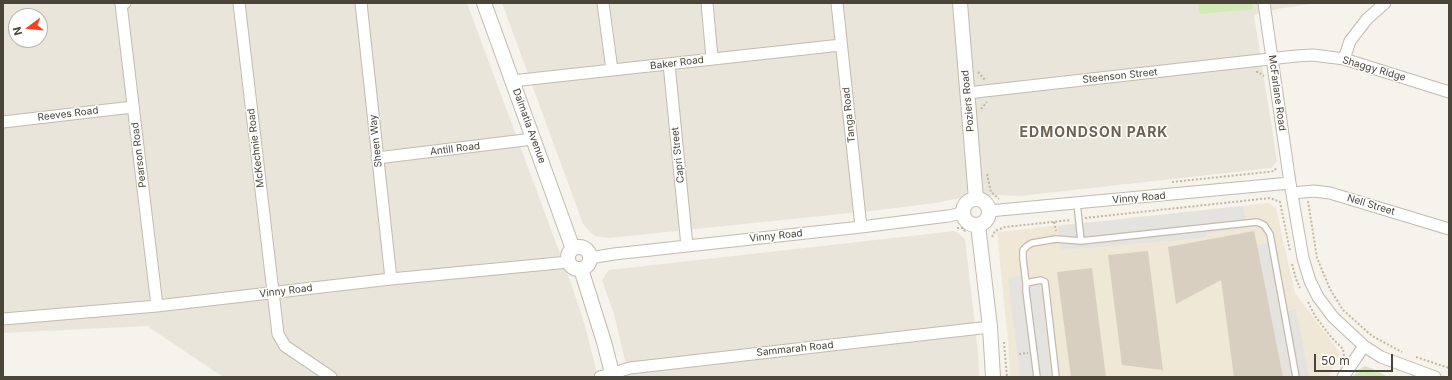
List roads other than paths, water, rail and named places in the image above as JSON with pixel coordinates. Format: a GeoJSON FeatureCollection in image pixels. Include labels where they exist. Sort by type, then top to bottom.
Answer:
{"type":"FeatureCollection","features":[{"type":"Feature","properties":{"kind":"street","name":"Pearson Road"},"geometry":{"type":"LineString","coordinates":[[123,3],[133,107],[157,306]]}},
{"type":"Feature","properties":{"kind":"street","name":"McKechnie Road"},"geometry":{"type":"LineString","coordinates":[[239,3],[273,293]]}},
{"type":"Feature","properties":{"kind":"street","name":"Sheen Way"},"geometry":{"type":"LineString","coordinates":[[361,3],[391,279]]}},
{"type":"Feature","properties":{"kind":"street","name":"Dalmatia Avenue"},"geometry":{"type":"LineString","coordinates":[[484,3],[578,260],[600,328],[608,376]]}},
{"type":"Feature","properties":{"kind":"street"},"geometry":{"type":"LineString","coordinates":[[603,3],[612,70]]}},
{"type":"Feature","properties":{"kind":"street"},"geometry":{"type":"LineString","coordinates":[[707,3],[712,58]]}},
{"type":"Feature","properties":{"kind":"street","name":"Tanga Road"},"geometry":{"type":"LineString","coordinates":[[837,3],[861,227]]}},
{"type":"Feature","properties":{"kind":"street","name":"Poziers Road"},"geometry":{"type":"LineString","coordinates":[[960,3],[976,199]]}},
{"type":"Feature","properties":{"kind":"street","name":"McFarlane Road"},"geometry":{"type":"LineString","coordinates":[[1264,3],[1291,188],[1303,258],[1310,281],[1318,297],[1333,317],[1364,346],[1381,357],[1435,377]]}},
{"type":"Feature","properties":{"kind":"street"},"geometry":{"type":"LineString","coordinates":[[1344,59],[1350,41],[1367,19],[1385,3]]}},
{"type":"Feature","properties":{"kind":"street","name":"Baker Road"},"geometry":{"type":"LineString","coordinates":[[512,81],[841,45]]}},
{"type":"Feature","properties":{"kind":"street","name":"Shaggy Ridge"},"geometry":{"type":"LineString","coordinates":[[1272,58],[1313,55],[1344,59],[1449,92]]}},
{"type":"Feature","properties":{"kind":"street","name":"Steenson Street"},"geometry":{"type":"LineString","coordinates":[[967,93],[1272,58]]}},
{"type":"Feature","properties":{"kind":"street","name":"Capri Street"},"geometry":{"type":"LineString","coordinates":[[669,64],[687,246]]}},
{"type":"Feature","properties":{"kind":"street","name":"Reeves Road"},"geometry":{"type":"LineString","coordinates":[[3,122],[133,107]]}},
{"type":"Feature","properties":{"kind":"street","name":"Antill Road"},"geometry":{"type":"LineString","coordinates":[[377,158],[533,139]]}},
{"type":"Feature","properties":{"kind":"street","name":"Vinny Road"},"geometry":{"type":"LineString","coordinates":[[989,211],[1077,203],[1291,188]]}},
{"type":"Feature","properties":{"kind":"street","name":"Nell Street"},"geometry":{"type":"LineString","coordinates":[[1291,188],[1330,193],[1449,229]]}},
{"type":"Feature","properties":{"kind":"street"},"geometry":{"type":"LineString","coordinates":[[976,199],[986,204],[989,211],[987,218],[982,224],[978,225],[966,221],[963,213],[968,202],[976,199]]}},
{"type":"Feature","properties":{"kind":"street","name":"Vinny Road"},"geometry":{"type":"LineString","coordinates":[[3,319],[157,306],[391,279],[578,260],[614,254],[861,227],[963,213]]}},
{"type":"Feature","properties":{"kind":"street"},"geometry":{"type":"LineString","coordinates":[[978,225],[990,327],[993,377]]}},
{"type":"Feature","properties":{"kind":"street"},"geometry":{"type":"LineString","coordinates":[[273,293],[278,334],[282,343],[331,377]]}},
{"type":"Feature","properties":{"kind":"street","name":"Sammarah Road"},"geometry":{"type":"LineString","coordinates":[[608,376],[630,368],[990,327]]}},
{"type":"Feature","properties":{"kind":"street"},"geometry":{"type":"LineString","coordinates":[[1343,377],[1364,346]]}},
{"type":"Feature","properties":{"kind":"lane"},"geometry":{"type":"LineString","coordinates":[[1077,203],[1081,241]]}},
{"type":"Feature","properties":{"kind":"lane"},"geometry":{"type":"LineString","coordinates":[[1037,377],[1023,258],[1023,250],[1027,246],[1032,243],[1056,239],[1081,241],[1257,222],[1264,225],[1270,234],[1296,377]]}},
{"type":"Feature","properties":{"kind":"lane"},"geometry":{"type":"LineString","coordinates":[[1026,283],[1041,280],[1045,282],[1056,377]]}},
{"type":"Feature","properties":{"kind":"district","name":"EDMONDSON PARK"},"geometry":{"type":"Point","coordinates":[1094,133]}}]}
